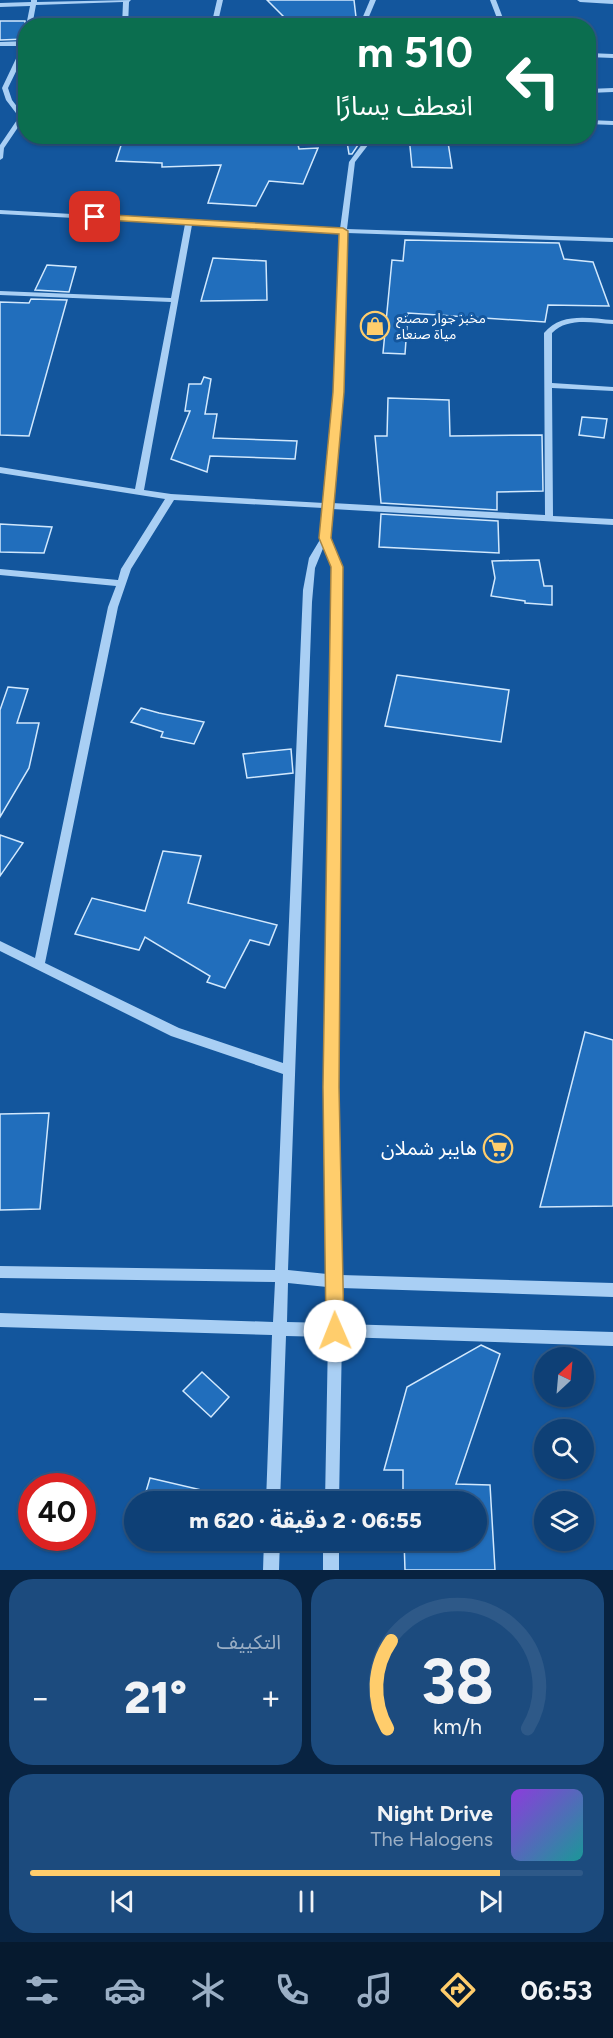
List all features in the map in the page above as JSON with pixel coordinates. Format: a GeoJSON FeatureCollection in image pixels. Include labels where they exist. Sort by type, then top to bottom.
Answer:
{"type":"FeatureCollection","features":[{"type":"Feature","properties":{"kind":"street"},"geometry":{"type":"LineString","coordinates":[[0,5],[126,0],[125,18]]}},
{"type":"Feature","properties":{"kind":"street"},"geometry":{"type":"LineString","coordinates":[[215,18],[220,0]]}},
{"type":"Feature","properties":{"kind":"street"},"geometry":{"type":"LineString","coordinates":[[365,18],[373,0]]}},
{"type":"Feature","properties":{"kind":"street"},"geometry":{"type":"LineString","coordinates":[[493,0],[500,18]]}},
{"type":"Feature","properties":{"kind":"street"},"geometry":{"type":"LineString","coordinates":[[580,0],[613,2]]}},
{"type":"Feature","properties":{"kind":"street"},"geometry":{"type":"LineString","coordinates":[[31,18],[34,2]]}},
{"type":"Feature","properties":{"kind":"street"},"geometry":{"type":"LineString","coordinates":[[0,44],[18,44]]}},
{"type":"Feature","properties":{"kind":"street"},"geometry":{"type":"LineString","coordinates":[[596,56],[613,56]]}},
{"type":"Feature","properties":{"kind":"street"},"geometry":{"type":"LineString","coordinates":[[18,57],[7,78],[5,88],[9,100],[18,110]]}},
{"type":"Feature","properties":{"kind":"street"},"geometry":{"type":"LineString","coordinates":[[596,91],[613,90]]}},
{"type":"Feature","properties":{"kind":"street"},"geometry":{"type":"LineString","coordinates":[[0,99],[9,100]]}},
{"type":"Feature","properties":{"kind":"street"},"geometry":{"type":"LineString","coordinates":[[596,122],[613,123]]}},
{"type":"Feature","properties":{"kind":"street"},"geometry":{"type":"LineString","coordinates":[[0,158],[1,148],[18,125]]}},
{"type":"Feature","properties":{"kind":"street"},"geometry":{"type":"LineString","coordinates":[[332,1491],[335,1331],[331,1087],[337,567],[325,538],[339,392],[343,231],[352,162],[366,144]]}},
{"type":"Feature","properties":{"kind":"street"},"geometry":{"type":"LineString","coordinates":[[0,212],[343,231],[613,240]]}},
{"type":"Feature","properties":{"kind":"street"},"geometry":{"type":"LineString","coordinates":[[139,492],[189,222]]}},
{"type":"Feature","properties":{"kind":"street"},"geometry":{"type":"LineString","coordinates":[[0,292],[173,300]]}},
{"type":"Feature","properties":{"kind":"street"},"geometry":{"type":"LineString","coordinates":[[549,518],[548,333],[554,325],[567,321],[613,322]]}},
{"type":"Feature","properties":{"kind":"street"},"geometry":{"type":"LineString","coordinates":[[549,385],[613,389]]}},
{"type":"Feature","properties":{"kind":"street"},"geometry":{"type":"LineString","coordinates":[[0,470],[171,497],[613,522]]}},
{"type":"Feature","properties":{"kind":"street"},"geometry":{"type":"LineString","coordinates":[[39,966],[120,583],[126,569],[171,497]]}},
{"type":"Feature","properties":{"kind":"street"},"geometry":{"type":"LineString","coordinates":[[273,1491],[279,1276],[306,625],[310,565],[325,538]]}},
{"type":"Feature","properties":{"kind":"street"},"geometry":{"type":"LineString","coordinates":[[0,572],[120,583]]}},
{"type":"Feature","properties":{"kind":"street"},"geometry":{"type":"LineString","coordinates":[[0,946],[175,1032],[288,1070]]}},
{"type":"Feature","properties":{"kind":"street"},"geometry":{"type":"LineString","coordinates":[[0,1272],[279,1276],[334,1281],[613,1290]]}},
{"type":"Feature","properties":{"kind":"street"},"geometry":{"type":"LineString","coordinates":[[0,1320],[613,1339]]}},
{"type":"Feature","properties":{"kind":"street"},"geometry":{"type":"LineString","coordinates":[[271,1570],[272,1551]]}},
{"type":"Feature","properties":{"kind":"street"},"geometry":{"type":"LineString","coordinates":[[331,1551],[331,1570]]}},
{"type":"Feature","properties":{"kind":"building"},"geometry":{"type":"Polygon","coordinates":[[[267,0],[354,0],[356,18],[285,18],[267,0]]]}},
{"type":"Feature","properties":{"kind":"building"},"geometry":{"type":"Polygon","coordinates":[[[0,21],[18,21],[18,39],[0,40],[0,21]]]}},
{"type":"Feature","properties":{"kind":"building"},"geometry":{"type":"Polygon","coordinates":[[[121,144],[298,144],[299,149],[318,148],[303,184],[269,181],[256,206],[208,203],[221,165],[162,167],[162,163],[116,161],[121,144]]]}},
{"type":"Feature","properties":{"kind":"building"},"geometry":{"type":"Polygon","coordinates":[[[347,144],[359,144],[352,154],[349,154],[347,144]]]}},
{"type":"Feature","properties":{"kind":"building"},"geometry":{"type":"Polygon","coordinates":[[[410,144],[448,144],[452,168],[412,167],[410,144]]]}},
{"type":"Feature","properties":{"kind":"building"},"geometry":{"type":"Polygon","coordinates":[[[405,240],[559,243],[564,259],[593,262],[609,306],[548,305],[545,322],[408,313],[405,354],[383,353],[392,260],[403,261],[405,240]]]}},
{"type":"Feature","properties":{"kind":"building"},"geometry":{"type":"Polygon","coordinates":[[[213,258],[266,261],[267,300],[201,301],[213,258]]]}},
{"type":"Feature","properties":{"kind":"building"},"geometry":{"type":"Polygon","coordinates":[[[47,265],[76,267],[69,292],[35,290],[47,265]]]}},
{"type":"Feature","properties":{"kind":"building"},"geometry":{"type":"Polygon","coordinates":[[[31,299],[67,300],[29,436],[0,435],[0,302],[29,303],[31,299]]]}},
{"type":"Feature","properties":{"kind":"building"},"geometry":{"type":"Polygon","coordinates":[[[204,377],[211,379],[205,414],[217,414],[213,438],[297,441],[295,459],[210,456],[207,472],[171,459],[190,411],[185,411],[189,384],[201,384],[204,377]]]}},
{"type":"Feature","properties":{"kind":"building"},"geometry":{"type":"Polygon","coordinates":[[[388,398],[449,400],[450,436],[542,435],[543,491],[497,492],[497,510],[381,503],[375,436],[387,436],[388,398]]]}},
{"type":"Feature","properties":{"kind":"building"},"geometry":{"type":"Polygon","coordinates":[[[582,417],[607,419],[604,438],[579,435],[582,417]]]}},
{"type":"Feature","properties":{"kind":"building"},"geometry":{"type":"Polygon","coordinates":[[[381,514],[498,521],[499,553],[379,547],[381,514]]]}},
{"type":"Feature","properties":{"kind":"building"},"geometry":{"type":"Polygon","coordinates":[[[0,524],[52,527],[44,553],[0,552],[0,524]]]}},
{"type":"Feature","properties":{"kind":"building"},"geometry":{"type":"Polygon","coordinates":[[[539,560],[544,586],[552,586],[552,605],[525,603],[525,601],[491,596],[495,578],[492,561],[539,560]]]}},
{"type":"Feature","properties":{"kind":"building"},"geometry":{"type":"Polygon","coordinates":[[[397,675],[509,690],[501,742],[385,726],[397,675]]]}},
{"type":"Feature","properties":{"kind":"building"},"geometry":{"type":"Polygon","coordinates":[[[8,687],[28,689],[17,723],[39,723],[29,768],[0,817],[0,710],[8,687]]]}},
{"type":"Feature","properties":{"kind":"building"},"geometry":{"type":"Polygon","coordinates":[[[141,708],[204,722],[194,744],[161,737],[163,732],[131,722],[141,708]]]}},
{"type":"Feature","properties":{"kind":"building"},"geometry":{"type":"Polygon","coordinates":[[[291,749],[293,773],[247,778],[243,754],[291,749]]]}},
{"type":"Feature","properties":{"kind":"building"},"geometry":{"type":"Polygon","coordinates":[[[0,835],[23,843],[0,876],[0,835]]]}},
{"type":"Feature","properties":{"kind":"building"},"geometry":{"type":"Polygon","coordinates":[[[163,851],[201,856],[188,903],[277,925],[269,945],[250,940],[225,988],[207,982],[210,976],[145,937],[139,950],[75,934],[92,898],[145,911],[163,851]]]}},
{"type":"Feature","properties":{"kind":"building"},"geometry":{"type":"Polygon","coordinates":[[[585,1032],[613,1040],[613,1206],[540,1207],[585,1032]]]}},
{"type":"Feature","properties":{"kind":"building"},"geometry":{"type":"Polygon","coordinates":[[[49,1113],[40,1209],[0,1210],[0,1114],[49,1113]]]}},
{"type":"Feature","properties":{"kind":"building"},"geometry":{"type":"Polygon","coordinates":[[[481,1345],[500,1354],[456,1484],[490,1485],[495,1570],[405,1570],[404,1551],[487,1551],[487,1491],[403,1491],[403,1470],[384,1470],[407,1387],[481,1345]]]}},
{"type":"Feature","properties":{"kind":"building"},"geometry":{"type":"Polygon","coordinates":[[[202,1372],[229,1397],[211,1417],[183,1391],[202,1372]]]}},
{"type":"Feature","properties":{"kind":"building"},"geometry":{"type":"Polygon","coordinates":[[[150,1478],[206,1491],[146,1491],[150,1478]]]}},
{"type":"Feature","properties":{"kind":"place","name":"مخبز جوار مصنع مياة صنعاء"},"geometry":{"type":"Point","coordinates":[375,326]}},
{"type":"Feature","properties":{"kind":"place","name":"هايبر شملان"},"geometry":{"type":"Point","coordinates":[498,1148]}},
{"type":"Feature","properties":{"kind":"route"},"geometry":{"type":"LineString","coordinates":[[95,217],[343,231],[339,392],[325,538],[332,550],[337,567],[331,1087],[335,1331]]}}]}
